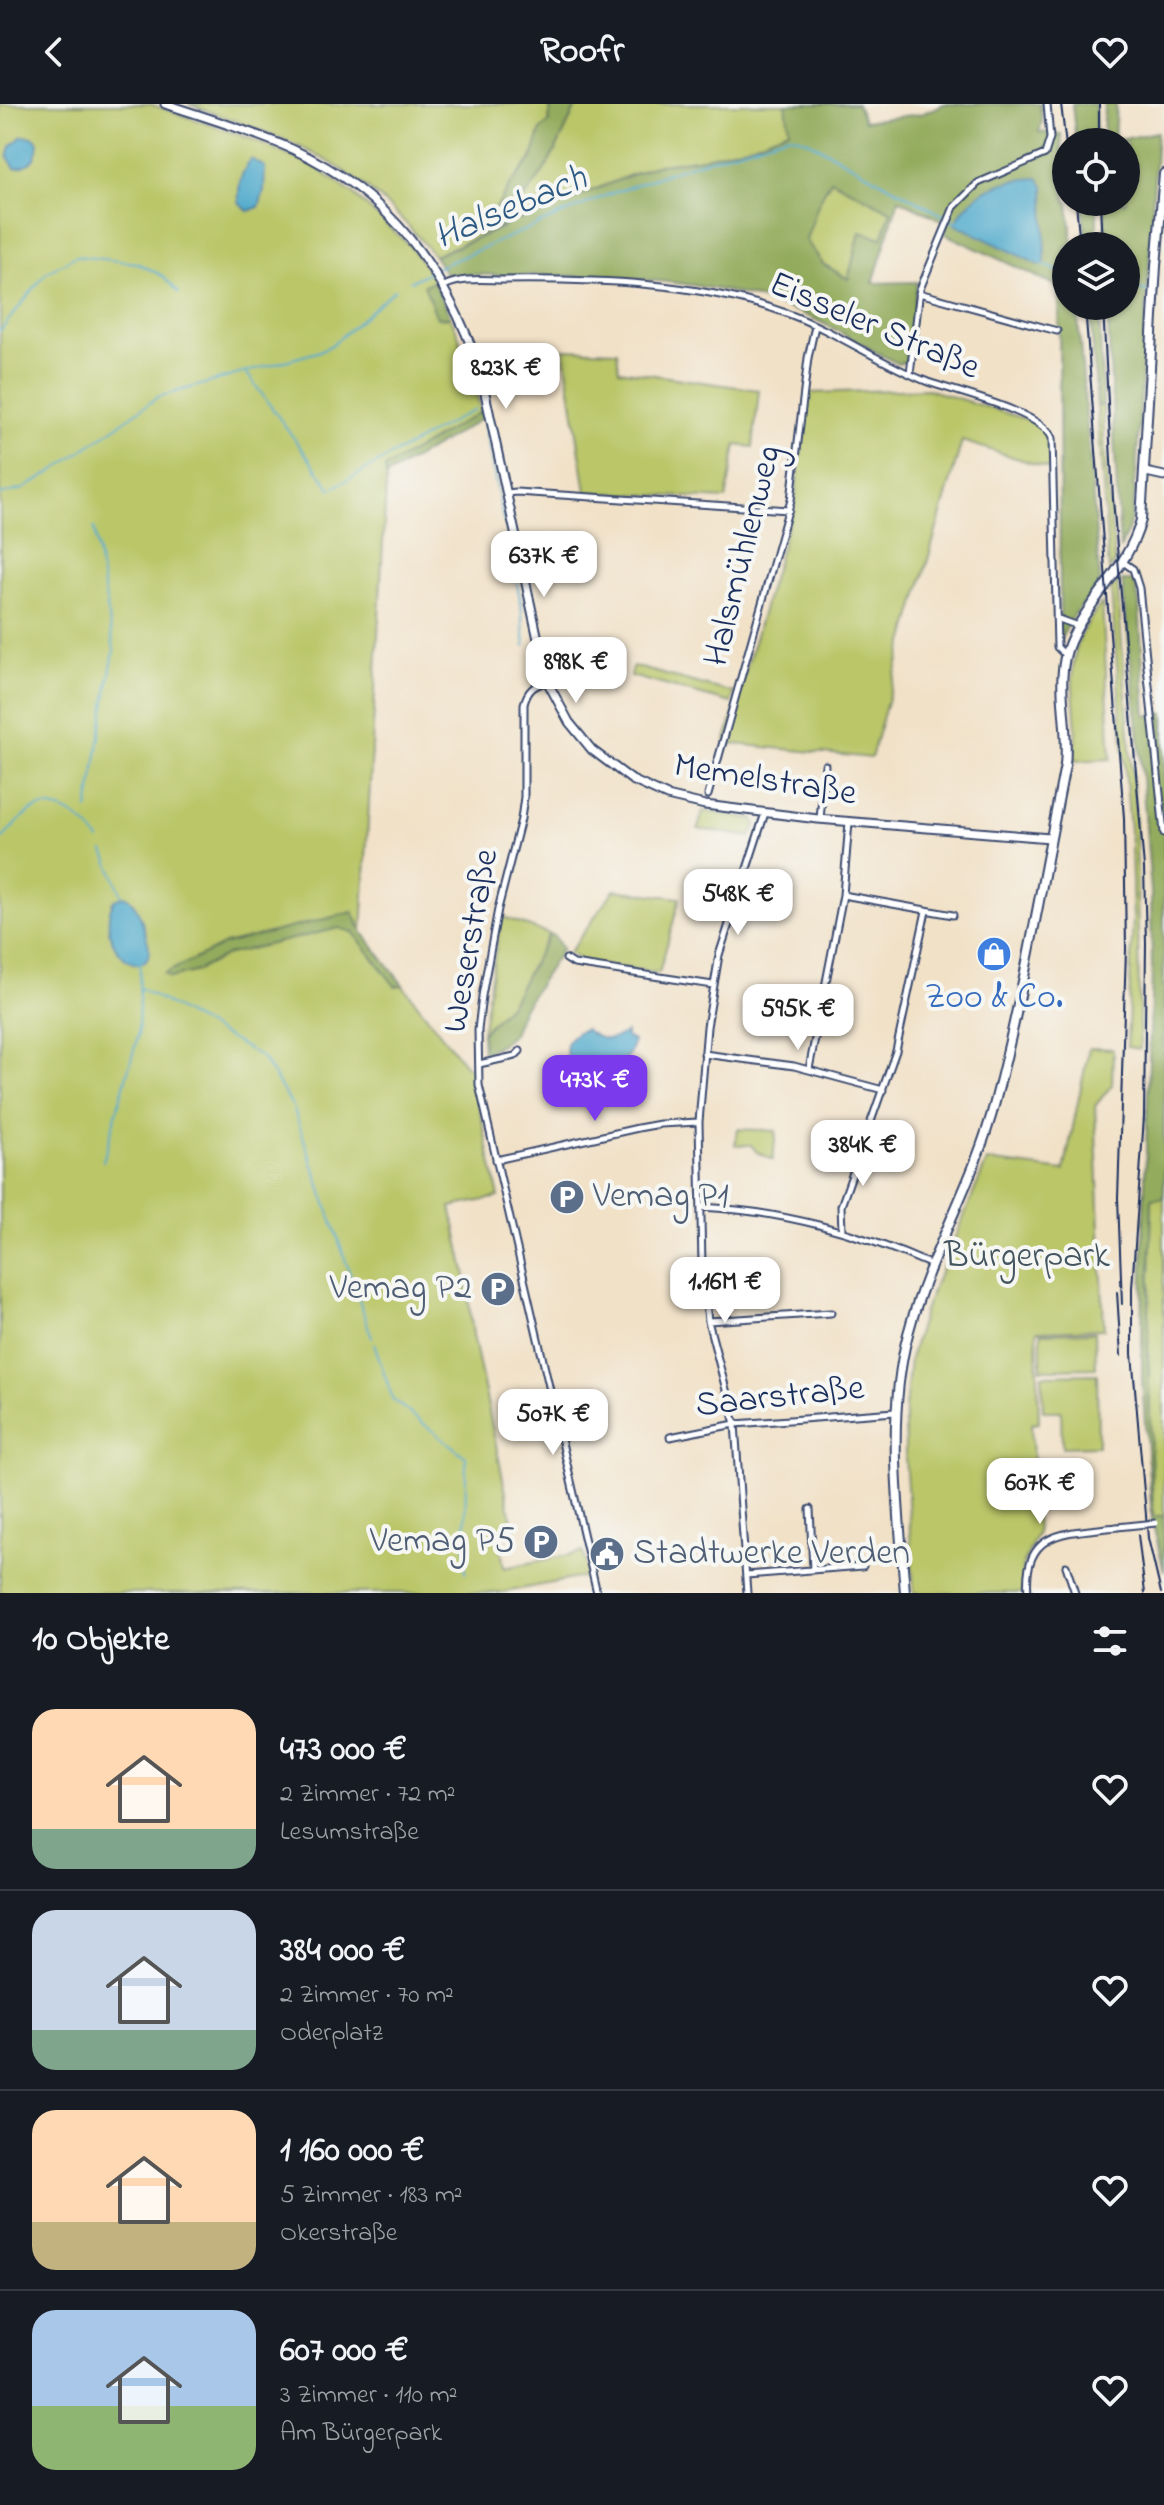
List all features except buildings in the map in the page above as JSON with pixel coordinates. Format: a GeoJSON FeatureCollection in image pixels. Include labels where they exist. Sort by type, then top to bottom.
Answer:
{"type":"FeatureCollection","features":[{"type":"Feature","properties":{"kind":"main road"},"geometry":{"type":"LineString","coordinates":[[905,1593],[895,1412],[908,1334],[932,1266],[977,1159],[995,1102],[1066,752],[1062,681],[1065,655],[1078,626],[1123,562],[1139,531],[1146,472],[1154,299],[1160,266],[1164,174]]}},
{"type":"Feature","properties":{"kind":"street"},"geometry":{"type":"LineString","coordinates":[[165,104],[268,139],[315,161],[364,193],[414,242],[444,286]]}},
{"type":"Feature","properties":{"kind":"street"},"geometry":{"type":"LineString","coordinates":[[910,374],[919,293],[950,214],[963,196],[978,183],[1045,154],[1050,138],[1047,104]]}},
{"type":"Feature","properties":{"kind":"street","name":"Eisseler Straße"},"geometry":{"type":"LineString","coordinates":[[444,286],[460,280],[541,280],[662,286],[753,304],[786,313],[910,374],[1034,418],[1049,431],[1054,481],[1057,647],[1065,655]]}},
{"type":"Feature","properties":{"kind":"street","name":"Memelstraße"},"geometry":{"type":"LineString","coordinates":[[444,286],[466,331],[480,370],[547,681],[569,722],[602,759],[632,780],[667,796],[687,801],[849,822],[1050,838]]}},
{"type":"Feature","properties":{"kind":"street"},"geometry":{"type":"LineString","coordinates":[[919,293],[1057,331]]}},
{"type":"Feature","properties":{"kind":"street","name":"Halsmühlenweg"},"geometry":{"type":"LineString","coordinates":[[708,795],[789,510],[808,358],[815,326]]}},
{"type":"Feature","properties":{"kind":"street"},"geometry":{"type":"LineString","coordinates":[[1146,472],[1164,476]]}},
{"type":"Feature","properties":{"kind":"street"},"geometry":{"type":"LineString","coordinates":[[507,493],[789,510]]}},
{"type":"Feature","properties":{"kind":"street"},"geometry":{"type":"LineString","coordinates":[[1123,562],[1133,569],[1139,588],[1164,833]]}},
{"type":"Feature","properties":{"kind":"street"},"geometry":{"type":"LineString","coordinates":[[1056,618],[1078,626]]}},
{"type":"Feature","properties":{"kind":"street","name":"Weserstraße"},"geometry":{"type":"LineString","coordinates":[[547,681],[533,687],[524,704],[524,797],[482,996],[478,1030],[479,1085],[597,1593]]}},
{"type":"Feature","properties":{"kind":"street"},"geometry":{"type":"LineString","coordinates":[[820,819],[825,765]]}},
{"type":"Feature","properties":{"kind":"street"},"geometry":{"type":"LineString","coordinates":[[747,1593],[735,1424],[708,1321],[702,1265],[699,1122],[713,985],[726,927],[765,813]]}},
{"type":"Feature","properties":{"kind":"street"},"geometry":{"type":"LineString","coordinates":[[809,1069],[843,895],[849,822]]}},
{"type":"Feature","properties":{"kind":"street"},"geometry":{"type":"LineString","coordinates":[[843,895],[953,915]]}},
{"type":"Feature","properties":{"kind":"street"},"geometry":{"type":"LineString","coordinates":[[842,1230],[841,1206],[896,1051],[926,911]]}},
{"type":"Feature","properties":{"kind":"street"},"geometry":{"type":"LineString","coordinates":[[566,959],[574,964],[713,985]]}},
{"type":"Feature","properties":{"kind":"street"},"geometry":{"type":"LineString","coordinates":[[479,1064],[515,1056],[520,1051]]}},
{"type":"Feature","properties":{"kind":"street"},"geometry":{"type":"LineString","coordinates":[[704,1054],[757,1059],[809,1069],[883,1090]]}},
{"type":"Feature","properties":{"kind":"street"},"geometry":{"type":"LineString","coordinates":[[496,1160],[660,1124],[699,1122]]}},
{"type":"Feature","properties":{"kind":"street"},"geometry":{"type":"LineString","coordinates":[[701,1207],[766,1212],[842,1230],[932,1266]]}},
{"type":"Feature","properties":{"kind":"street"},"geometry":{"type":"LineString","coordinates":[[708,1321],[831,1313]]}},
{"type":"Feature","properties":{"kind":"street","name":"Saarstraße"},"geometry":{"type":"LineString","coordinates":[[670,1437],[735,1424],[895,1412]]}},
{"type":"Feature","properties":{"kind":"street"},"geometry":{"type":"LineString","coordinates":[[810,1509],[813,1570]]}},
{"type":"Feature","properties":{"kind":"street"},"geometry":{"type":"LineString","coordinates":[[1028,1593],[1035,1553],[1046,1539],[1067,1533],[1164,1522]]}},
{"type":"Feature","properties":{"kind":"street"},"geometry":{"type":"LineString","coordinates":[[746,1575],[863,1566]]}},
{"type":"Feature","properties":{"kind":"street"},"geometry":{"type":"LineString","coordinates":[[1066,1566],[1075,1593]]}},
{"type":"Feature","properties":{"kind":"green space"},"geometry":{"type":"Polygon","coordinates":[[[0,104],[150,104],[249,138],[315,167],[352,193],[410,246],[432,276],[458,334],[483,417],[387,467],[362,933],[465,1065],[473,1070],[499,1197],[451,1207],[466,1276],[473,1335],[514,1531],[499,1535],[504,1568],[583,1552],[588,1576],[500,1593],[0,1593],[0,104]]]}},
{"type":"Feature","properties":{"kind":"green space"},"geometry":{"type":"Polygon","coordinates":[[[188,104],[551,104],[549,123],[541,129],[532,158],[510,185],[491,217],[498,227],[434,256],[379,198],[324,159],[262,131],[188,104]]]}},
{"type":"Feature","properties":{"kind":"green space"},"geometry":{"type":"Polygon","coordinates":[[[551,104],[577,104],[545,169],[517,206],[519,220],[656,165],[702,158],[751,145],[789,130],[786,104],[857,104],[864,121],[921,114],[944,104],[1040,104],[1042,122],[1039,132],[1052,133],[1052,216],[1070,216],[1071,232],[1052,232],[1052,284],[945,234],[947,223],[899,199],[873,283],[917,282],[906,362],[898,364],[801,313],[717,289],[626,278],[446,274],[434,256],[506,226],[498,227],[491,217],[510,185],[532,158],[541,129],[549,123],[551,104]],[[831,180],[820,199],[806,240],[823,264],[848,279],[860,232],[882,238],[891,211],[831,180]]]}},
{"type":"Feature","properties":{"kind":"green space"},"geometry":{"type":"Polygon","coordinates":[[[577,104],[786,104],[790,130],[751,145],[702,158],[656,165],[519,220],[517,206],[545,169],[577,104]]]}},
{"type":"Feature","properties":{"kind":"green space"},"geometry":{"type":"Polygon","coordinates":[[[1072,104],[1095,104],[1096,128],[1075,128],[1072,104]]]}},
{"type":"Feature","properties":{"kind":"green space"},"geometry":{"type":"Polygon","coordinates":[[[1104,104],[1116,104],[1115,128],[1103,128],[1104,104]]]}},
{"type":"Feature","properties":{"kind":"green space"},"geometry":{"type":"Polygon","coordinates":[[[1157,132],[1133,487],[1136,488],[1129,528],[1120,549],[1108,320],[1140,320],[1140,232],[1105,232],[1105,216],[1140,216],[1140,136],[1157,132]]]}},
{"type":"Feature","properties":{"kind":"green space"},"geometry":{"type":"Polygon","coordinates":[[[831,179],[891,211],[882,238],[860,233],[849,279],[823,264],[805,240],[831,179]]]}},
{"type":"Feature","properties":{"kind":"green space"},"geometry":{"type":"Polygon","coordinates":[[[1084,216],[1097,216],[1097,232],[1085,232],[1084,216]]]}},
{"type":"Feature","properties":{"kind":"green space"},"geometry":{"type":"Polygon","coordinates":[[[433,281],[451,317],[437,318],[424,285],[433,281]]]}},
{"type":"Feature","properties":{"kind":"green space"},"geometry":{"type":"Polygon","coordinates":[[[1059,320],[1078,320],[1100,583],[1074,615],[1060,640],[1059,320]]]}},
{"type":"Feature","properties":{"kind":"green space"},"geometry":{"type":"Polygon","coordinates":[[[1091,320],[1100,320],[1103,405],[1097,406],[1091,320]]]}},
{"type":"Feature","properties":{"kind":"green space"},"geometry":{"type":"Polygon","coordinates":[[[564,349],[617,351],[619,370],[759,390],[753,447],[736,445],[726,499],[586,492],[564,349]]]}},
{"type":"Feature","properties":{"kind":"green space"},"geometry":{"type":"Polygon","coordinates":[[[927,389],[1032,421],[1045,436],[1051,469],[962,441],[871,758],[725,743],[795,499],[809,393],[927,389]]]}},
{"type":"Feature","properties":{"kind":"green space"},"geometry":{"type":"Polygon","coordinates":[[[1103,405],[1115,563],[1109,570],[1097,406],[1103,405]]]}},
{"type":"Feature","properties":{"kind":"green space"},"geometry":{"type":"Polygon","coordinates":[[[480,412],[481,419],[386,476],[385,468],[480,412]]]}},
{"type":"Feature","properties":{"kind":"green space"},"geometry":{"type":"Polygon","coordinates":[[[1117,581],[1136,824],[1140,1049],[1127,1047],[1133,919],[1131,844],[1111,589],[1117,581]]]}},
{"type":"Feature","properties":{"kind":"green space"},"geometry":{"type":"Polygon","coordinates":[[[1122,581],[1135,581],[1139,603],[1146,716],[1164,713],[1164,1198],[1152,1199],[1148,1352],[1153,1516],[1164,1516],[1164,1571],[1152,1520],[1142,1379],[1143,1239],[1152,973],[1151,891],[1122,581]]]}},
{"type":"Feature","properties":{"kind":"green space"},"geometry":{"type":"Polygon","coordinates":[[[1102,603],[1111,759],[1074,761],[1074,662],[1087,624],[1102,603]]]}},
{"type":"Feature","properties":{"kind":"green space"},"geometry":{"type":"Polygon","coordinates":[[[633,666],[734,693],[731,703],[631,676],[633,666]]]}},
{"type":"Feature","properties":{"kind":"green space"},"geometry":{"type":"Polygon","coordinates":[[[703,811],[754,819],[756,825],[751,837],[698,829],[703,811]]]}},
{"type":"Feature","properties":{"kind":"green space"},"geometry":{"type":"Polygon","coordinates":[[[614,890],[680,898],[659,973],[585,963],[569,953],[614,890]]]}},
{"type":"Feature","properties":{"kind":"green space"},"geometry":{"type":"Polygon","coordinates":[[[353,912],[363,933],[403,985],[395,986],[353,932],[339,928],[229,954],[194,972],[170,978],[164,974],[225,944],[353,912]]]}},
{"type":"Feature","properties":{"kind":"green space"},"geometry":{"type":"Polygon","coordinates":[[[501,916],[549,934],[511,1003],[482,1033],[501,916]]]}},
{"type":"Feature","properties":{"kind":"green space"},"geometry":{"type":"Polygon","coordinates":[[[549,934],[555,937],[562,949],[522,1010],[513,1034],[483,1053],[482,1033],[511,1003],[549,934]]]}},
{"type":"Feature","properties":{"kind":"green space","name":"Bürgerpark"},"geometry":{"type":"Polygon","coordinates":[[[1089,1048],[1113,1049],[1112,1085],[1095,1106],[1104,1329],[1037,1331],[1039,1423],[1031,1424],[1037,1533],[1023,1565],[1022,1593],[914,1593],[905,1408],[910,1359],[925,1308],[987,1161],[1064,1171],[1089,1048]]]}},
{"type":"Feature","properties":{"kind":"green space"},"geometry":{"type":"Polygon","coordinates":[[[738,1129],[776,1131],[773,1160],[757,1152],[751,1145],[735,1145],[738,1129]]]}},
{"type":"Feature","properties":{"kind":"green space"},"geometry":{"type":"Polygon","coordinates":[[[1152,1198],[1164,1198],[1164,1516],[1153,1517],[1148,1352],[1152,1198]]]}},
{"type":"Feature","properties":{"kind":"green space"},"geometry":{"type":"Polygon","coordinates":[[[1095,1332],[1096,1368],[1041,1369],[1041,1333],[1095,1332]]]}},
{"type":"Feature","properties":{"kind":"green space"},"geometry":{"type":"Polygon","coordinates":[[[1097,1374],[1098,1446],[1062,1447],[1061,1411],[1043,1411],[1042,1375],[1097,1374]]]}},
{"type":"Feature","properties":{"kind":"water"},"geometry":{"type":"Polygon","coordinates":[[[22,136],[34,137],[38,142],[36,153],[29,163],[15,168],[8,157],[11,146],[22,136]]]}},
{"type":"Feature","properties":{"kind":"water"},"geometry":{"type":"Polygon","coordinates":[[[251,159],[265,167],[264,191],[259,207],[248,211],[239,203],[239,191],[242,175],[251,159]]]}},
{"type":"Feature","properties":{"kind":"water"},"geometry":{"type":"Polygon","coordinates":[[[1038,178],[1044,186],[1045,262],[1039,265],[955,224],[970,203],[989,189],[1011,181],[1038,178]]]}},
{"type":"Feature","properties":{"kind":"water"},"geometry":{"type":"Polygon","coordinates":[[[125,896],[138,910],[148,944],[149,953],[145,961],[138,964],[121,955],[109,931],[114,900],[125,896]]]}},
{"type":"Feature","properties":{"kind":"water"},"geometry":{"type":"Polygon","coordinates":[[[585,1029],[605,1039],[626,1033],[626,1037],[633,1041],[632,1049],[620,1062],[593,1066],[589,1076],[581,1079],[569,1067],[566,1047],[567,1041],[585,1029]]]}},
{"type":"Feature","properties":{"kind":"waterway","name":"Halsebach"},"geometry":{"type":"LineString","coordinates":[[436,268],[607,195],[789,135],[806,140],[955,222]]}},
{"type":"Feature","properties":{"kind":"waterway"},"geometry":{"type":"LineString","coordinates":[[0,331],[46,273],[76,256],[137,263],[163,276],[179,293]]}},
{"type":"Feature","properties":{"kind":"waterway","name":"Halsebach"},"geometry":{"type":"LineString","coordinates":[[1041,263],[1052,268]]}},
{"type":"Feature","properties":{"kind":"waterway","name":"Halsebach"},"geometry":{"type":"LineString","coordinates":[[411,281],[431,271]]}},
{"type":"Feature","properties":{"kind":"waterway","name":"Halsebach"},"geometry":{"type":"LineString","coordinates":[[0,495],[23,489],[52,472],[158,397],[317,352],[332,345],[395,289]]}},
{"type":"Feature","properties":{"kind":"waterway","name":"Halsebach"},"geometry":{"type":"LineString","coordinates":[[1140,289],[1151,292]]}},
{"type":"Feature","properties":{"kind":"waterway"},"geometry":{"type":"LineString","coordinates":[[245,371],[331,489],[475,409]]}},
{"type":"Feature","properties":{"kind":"waterway"},"geometry":{"type":"LineString","coordinates":[[484,425],[504,523]]}},
{"type":"Feature","properties":{"kind":"waterway"},"geometry":{"type":"LineString","coordinates":[[88,809],[114,650],[94,528]]}},
{"type":"Feature","properties":{"kind":"waterway"},"geometry":{"type":"LineString","coordinates":[[507,536],[521,603],[525,646]]}},
{"type":"Feature","properties":{"kind":"waterway"},"geometry":{"type":"LineString","coordinates":[[0,841],[24,816],[42,807],[61,809],[79,819],[99,840]]}},
{"type":"Feature","properties":{"kind":"waterway"},"geometry":{"type":"LineString","coordinates":[[104,851],[122,896]]}},
{"type":"Feature","properties":{"kind":"waterway"},"geometry":{"type":"LineString","coordinates":[[103,1161],[138,1035],[140,963]]}},
{"type":"Feature","properties":{"kind":"waterway"},"geometry":{"type":"LineString","coordinates":[[140,988],[262,1057],[293,1107],[372,1338]]}},
{"type":"Feature","properties":{"kind":"waterway"},"geometry":{"type":"LineString","coordinates":[[374,1343],[393,1400],[466,1457],[465,1573]]}},
{"type":"Feature","properties":{"kind":"railway"},"geometry":{"type":"LineString","coordinates":[[1061,104],[1064,128]]}},
{"type":"Feature","properties":{"kind":"railway"},"geometry":{"type":"LineString","coordinates":[[1099,104],[1099,128]]}},
{"type":"Feature","properties":{"kind":"railway"},"geometry":{"type":"LineString","coordinates":[[1077,216],[1079,232]]}},
{"type":"Feature","properties":{"kind":"railway"},"geometry":{"type":"LineString","coordinates":[[1101,216],[1101,232]]}},
{"type":"Feature","properties":{"kind":"railway"},"geometry":{"type":"LineString","coordinates":[[1086,320],[1124,818],[1126,949],[1118,1198],[1122,1304]]}},
{"type":"Feature","properties":{"kind":"railway"},"geometry":{"type":"LineString","coordinates":[[1104,320],[1113,499],[1144,868],[1144,1117],[1132,1288],[1132,1354],[1148,1538],[1161,1593]]}},
{"type":"Feature","properties":{"kind":"railway"},"geometry":{"type":"LineString","coordinates":[[1117,1292],[1121,1356]]}},
{"type":"Feature","properties":{"kind":"railway"},"geometry":{"type":"LineString","coordinates":[[1138,1535],[1145,1593]]}},
{"type":"Feature","properties":{"kind":"place","name":"Zoo & Co."},"geometry":{"type":"Point","coordinates":[994,954]}},
{"type":"Feature","properties":{"kind":"place","name":"Vemag P1"},"geometry":{"type":"Point","coordinates":[567,1197]}},
{"type":"Feature","properties":{"kind":"place","name":"Vemag P2"},"geometry":{"type":"Point","coordinates":[498,1289]}},
{"type":"Feature","properties":{"kind":"place","name":"Vemag P5"},"geometry":{"type":"Point","coordinates":[541,1542]}},
{"type":"Feature","properties":{"kind":"place","name":"Stadtwerke Verden"},"geometry":{"type":"Point","coordinates":[607,1554]}}]}
